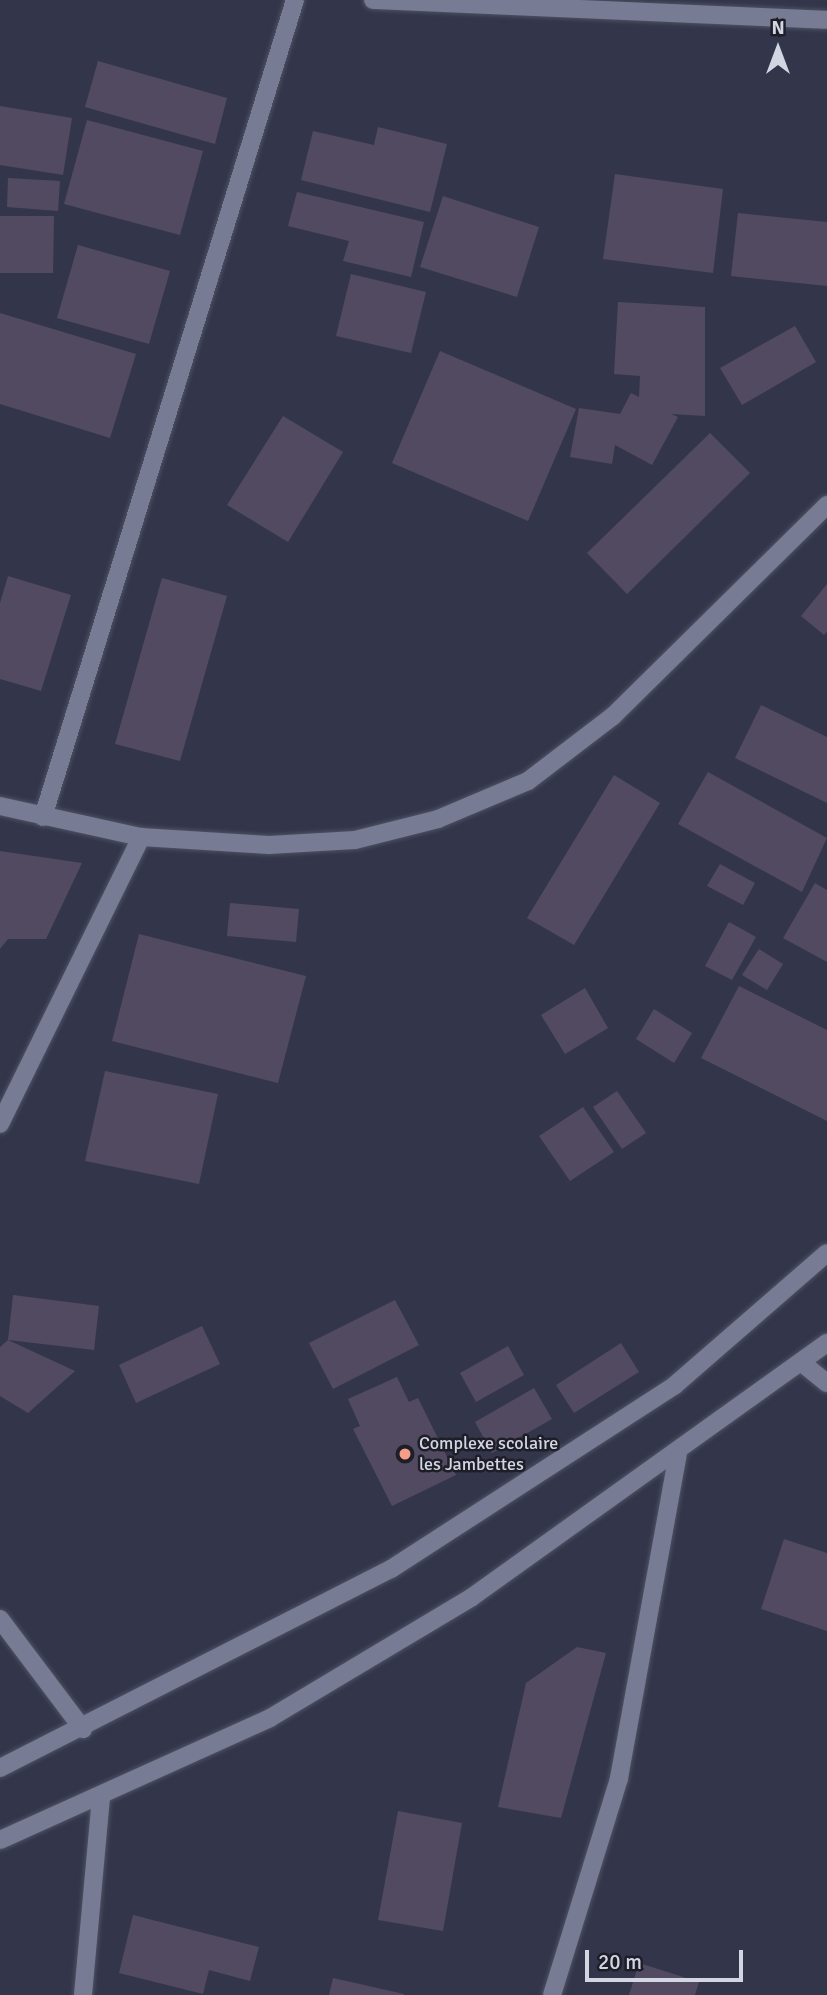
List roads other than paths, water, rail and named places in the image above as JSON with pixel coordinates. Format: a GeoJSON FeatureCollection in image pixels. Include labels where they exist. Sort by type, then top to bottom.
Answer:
{"type":"FeatureCollection","features":[{"type":"Feature","properties":{"kind":"street"},"geometry":{"type":"LineString","coordinates":[[43,817],[295,0]]}},
{"type":"Feature","properties":{"kind":"street"},"geometry":{"type":"LineString","coordinates":[[373,0],[827,20]]}},
{"type":"Feature","properties":{"kind":"street"},"geometry":{"type":"LineString","coordinates":[[0,806],[141,837],[269,845],[355,840],[438,819],[528,781],[613,716],[827,505]]}},
{"type":"Feature","properties":{"kind":"street"},"geometry":{"type":"LineString","coordinates":[[0,1124],[141,837]]}},
{"type":"Feature","properties":{"kind":"street"},"geometry":{"type":"LineString","coordinates":[[0,1768],[83,1729],[391,1569],[675,1385],[827,1253]]}},
{"type":"Feature","properties":{"kind":"street"},"geometry":{"type":"LineString","coordinates":[[0,1840],[270,1718],[472,1597],[678,1453],[827,1343]]}},
{"type":"Feature","properties":{"kind":"street"},"geometry":{"type":"LineString","coordinates":[[802,1363],[827,1383]]}},
{"type":"Feature","properties":{"kind":"street"},"geometry":{"type":"LineString","coordinates":[[552,1995],[619,1778],[678,1453]]}},
{"type":"Feature","properties":{"kind":"street"},"geometry":{"type":"LineString","coordinates":[[0,1619],[83,1729]]}},
{"type":"Feature","properties":{"kind":"street"},"geometry":{"type":"LineString","coordinates":[[83,1995],[101,1796]]}},
{"type":"Feature","properties":{"kind":"place","name":"Complexe scolaire les Jambettes"},"geometry":{"type":"Point","coordinates":[405,1454]}}]}
